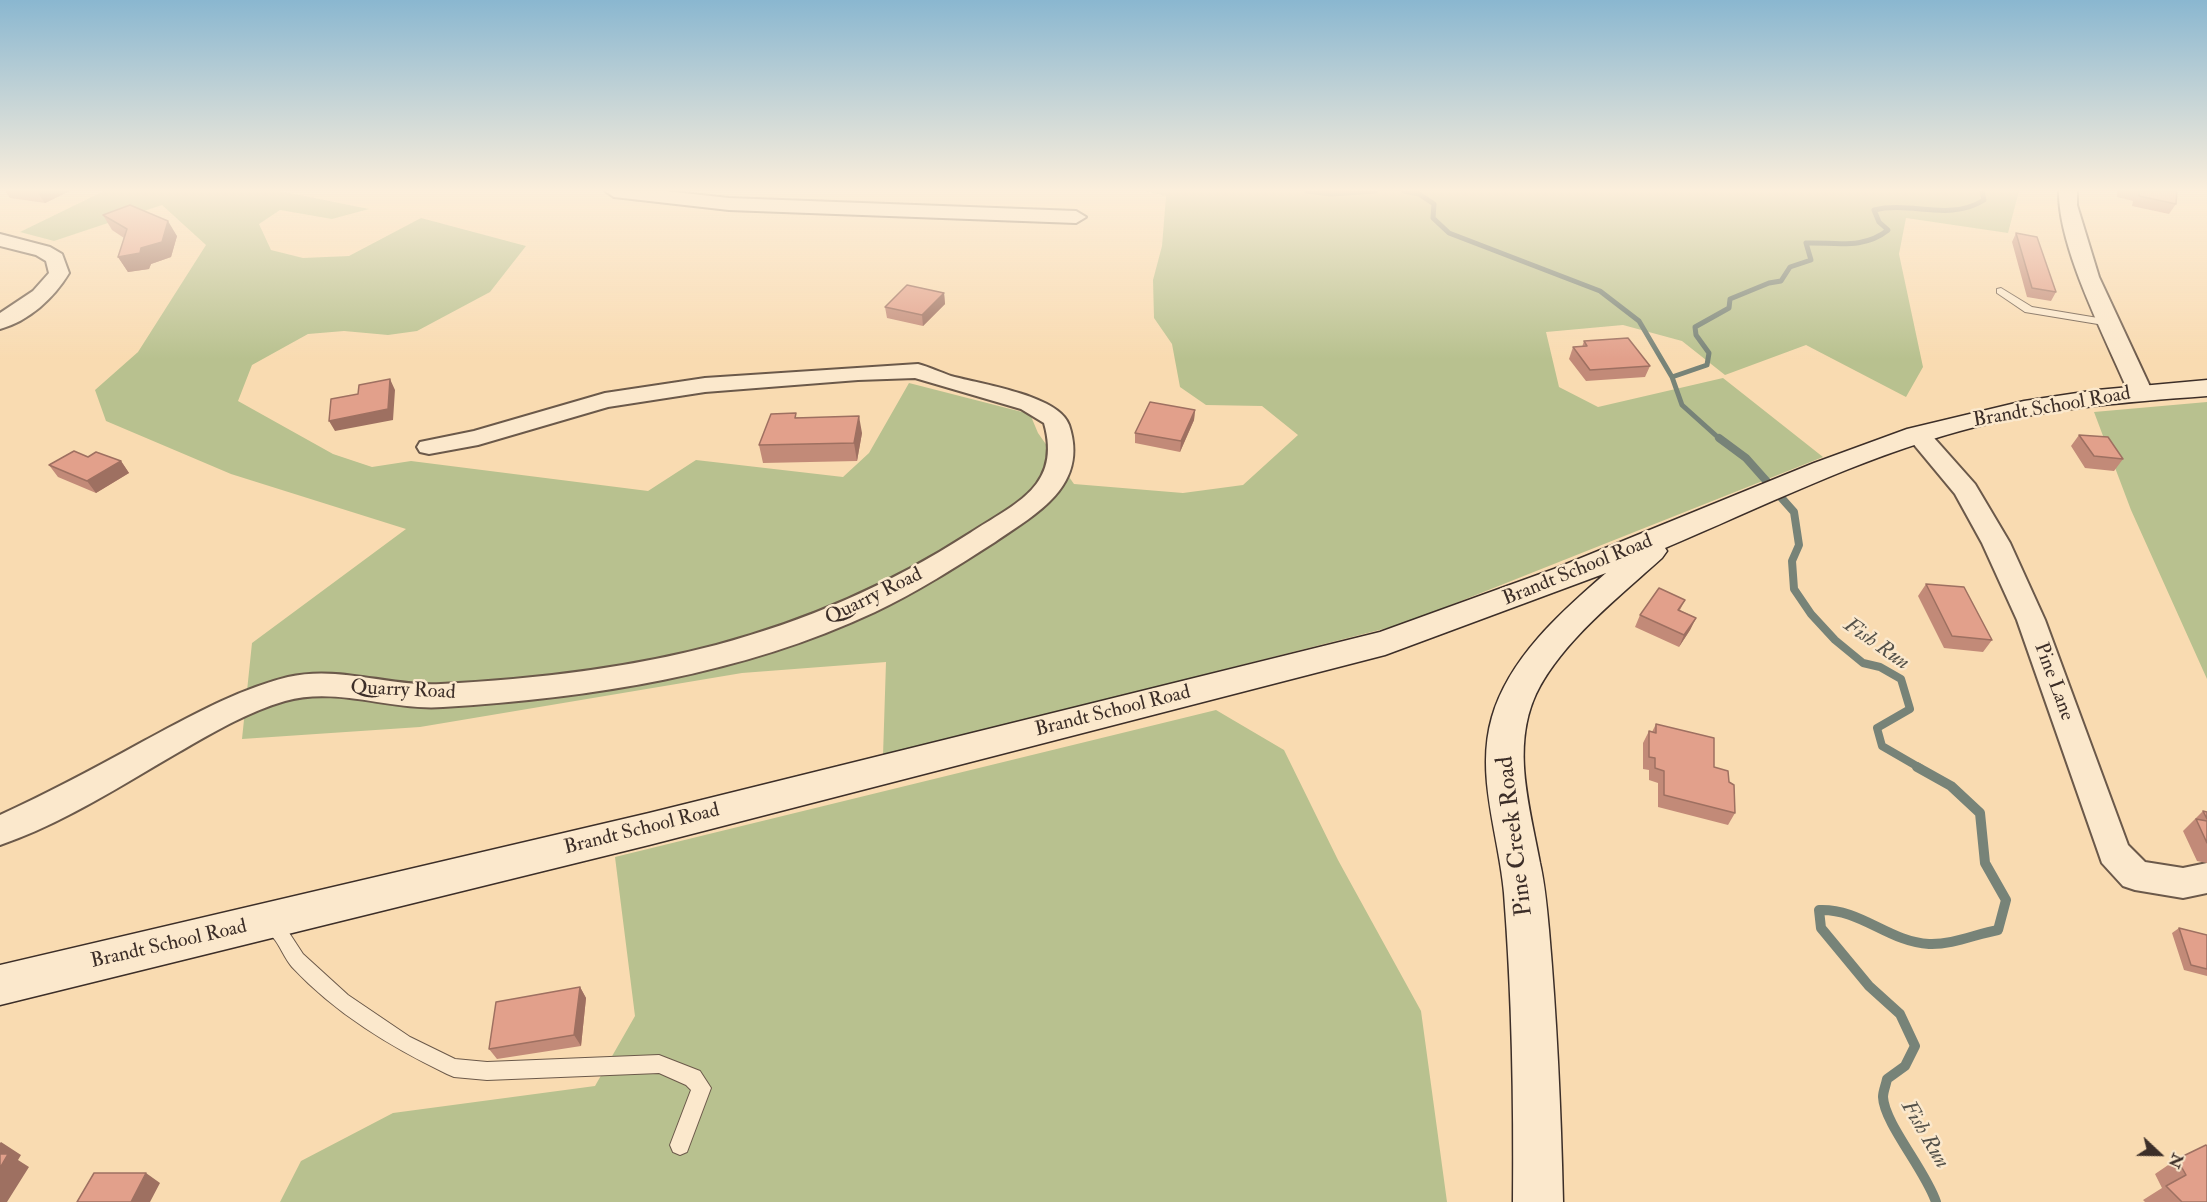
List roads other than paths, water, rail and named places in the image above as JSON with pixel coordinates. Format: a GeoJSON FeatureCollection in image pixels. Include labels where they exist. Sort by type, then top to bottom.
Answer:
{"type":"FeatureCollection","features":[{"type":"Feature","properties":{"kind":"street"},"geometry":{"type":"LineString","coordinates":[[0,322],[48,291],[59,273],[55,258],[43,251],[28,247]]}},
{"type":"Feature","properties":{"kind":"street"},"geometry":{"type":"LineString","coordinates":[[2080,247],[2089,277],[2141,393]]}},
{"type":"Feature","properties":{"kind":"street","name":"Quarry Road"},"geometry":{"type":"LineString","coordinates":[[0,831],[108,776],[218,714],[288,688],[309,684],[418,696],[533,690],[600,681],[803,631],[863,606],[953,557],[1020,512],[1047,490],[1060,474],[1062,457],[1055,419],[1042,410],[998,394],[937,379],[918,371],[858,373],[663,390],[605,400],[478,438],[429,447]]}},
{"type":"Feature","properties":{"kind":"street","name":"Brandt School Road"},"geometry":{"type":"LineString","coordinates":[[0,985],[660,826],[1385,643],[1485,609],[1842,463],[1918,435],[2014,410],[2141,393],[2207,388]]}},
{"type":"Feature","properties":{"kind":"street","name":"Pine Lane"},"geometry":{"type":"LineString","coordinates":[[1918,435],[1966,490],[1996,543],[2031,620],[2114,853],[2135,875],[2182,884],[2207,878]]}},
{"type":"Feature","properties":{"kind":"street","name":"Pine Creek Road"},"geometry":{"type":"LineString","coordinates":[[1538,1202],[1537,1094],[1523,888],[1505,785],[1504,749],[1519,694],[1539,661],[1601,595],[1671,534]]}},
{"type":"Feature","properties":{"kind":"lane"},"geometry":{"type":"LineString","coordinates":[[2001,291],[2029,310],[2110,323]]}},
{"type":"Feature","properties":{"kind":"lane"},"geometry":{"type":"LineString","coordinates":[[266,921],[280,933],[297,960],[342,1000],[403,1043],[454,1068],[487,1071],[659,1065],[693,1078],[701,1088],[680,1145]]}},
{"type":"Feature","properties":{"kind":"waterway"},"geometry":{"type":"LineString","coordinates":[[1486,247],[1600,291],[1639,321],[1672,377]]}},
{"type":"Feature","properties":{"kind":"waterway","name":"Fish Run"},"geometry":{"type":"LineString","coordinates":[[1672,377],[1707,365],[1709,353],[1696,335],[1695,327],[1729,308],[1730,299],[1769,283],[1781,281],[1790,267],[1811,260],[1807,247]]}},
{"type":"Feature","properties":{"kind":"waterway","name":"Fish Run"},"geometry":{"type":"LineString","coordinates":[[1672,377],[1682,405],[1721,440]]}},
{"type":"Feature","properties":{"kind":"waterway","name":"Fish Run"},"geometry":{"type":"LineString","coordinates":[[1719,438],[1746,458],[1794,512],[1799,545],[1792,561],[1794,589],[1811,614],[1835,640],[1863,663],[1880,667],[1901,679],[1910,709],[1877,728],[1882,746],[1920,768]]}},
{"type":"Feature","properties":{"kind":"waterway","name":"Fish Run"},"geometry":{"type":"LineString","coordinates":[[1917,767],[1951,786],[1980,813],[1985,863],[2006,900],[1998,930],[1955,941],[1929,944],[1901,938],[1848,914],[1819,910],[1821,928],[1869,986],[1900,1014],[1915,1046],[1905,1066],[1887,1079],[1883,1097],[1890,1120],[1924,1176],[1936,1202]]}}]}
